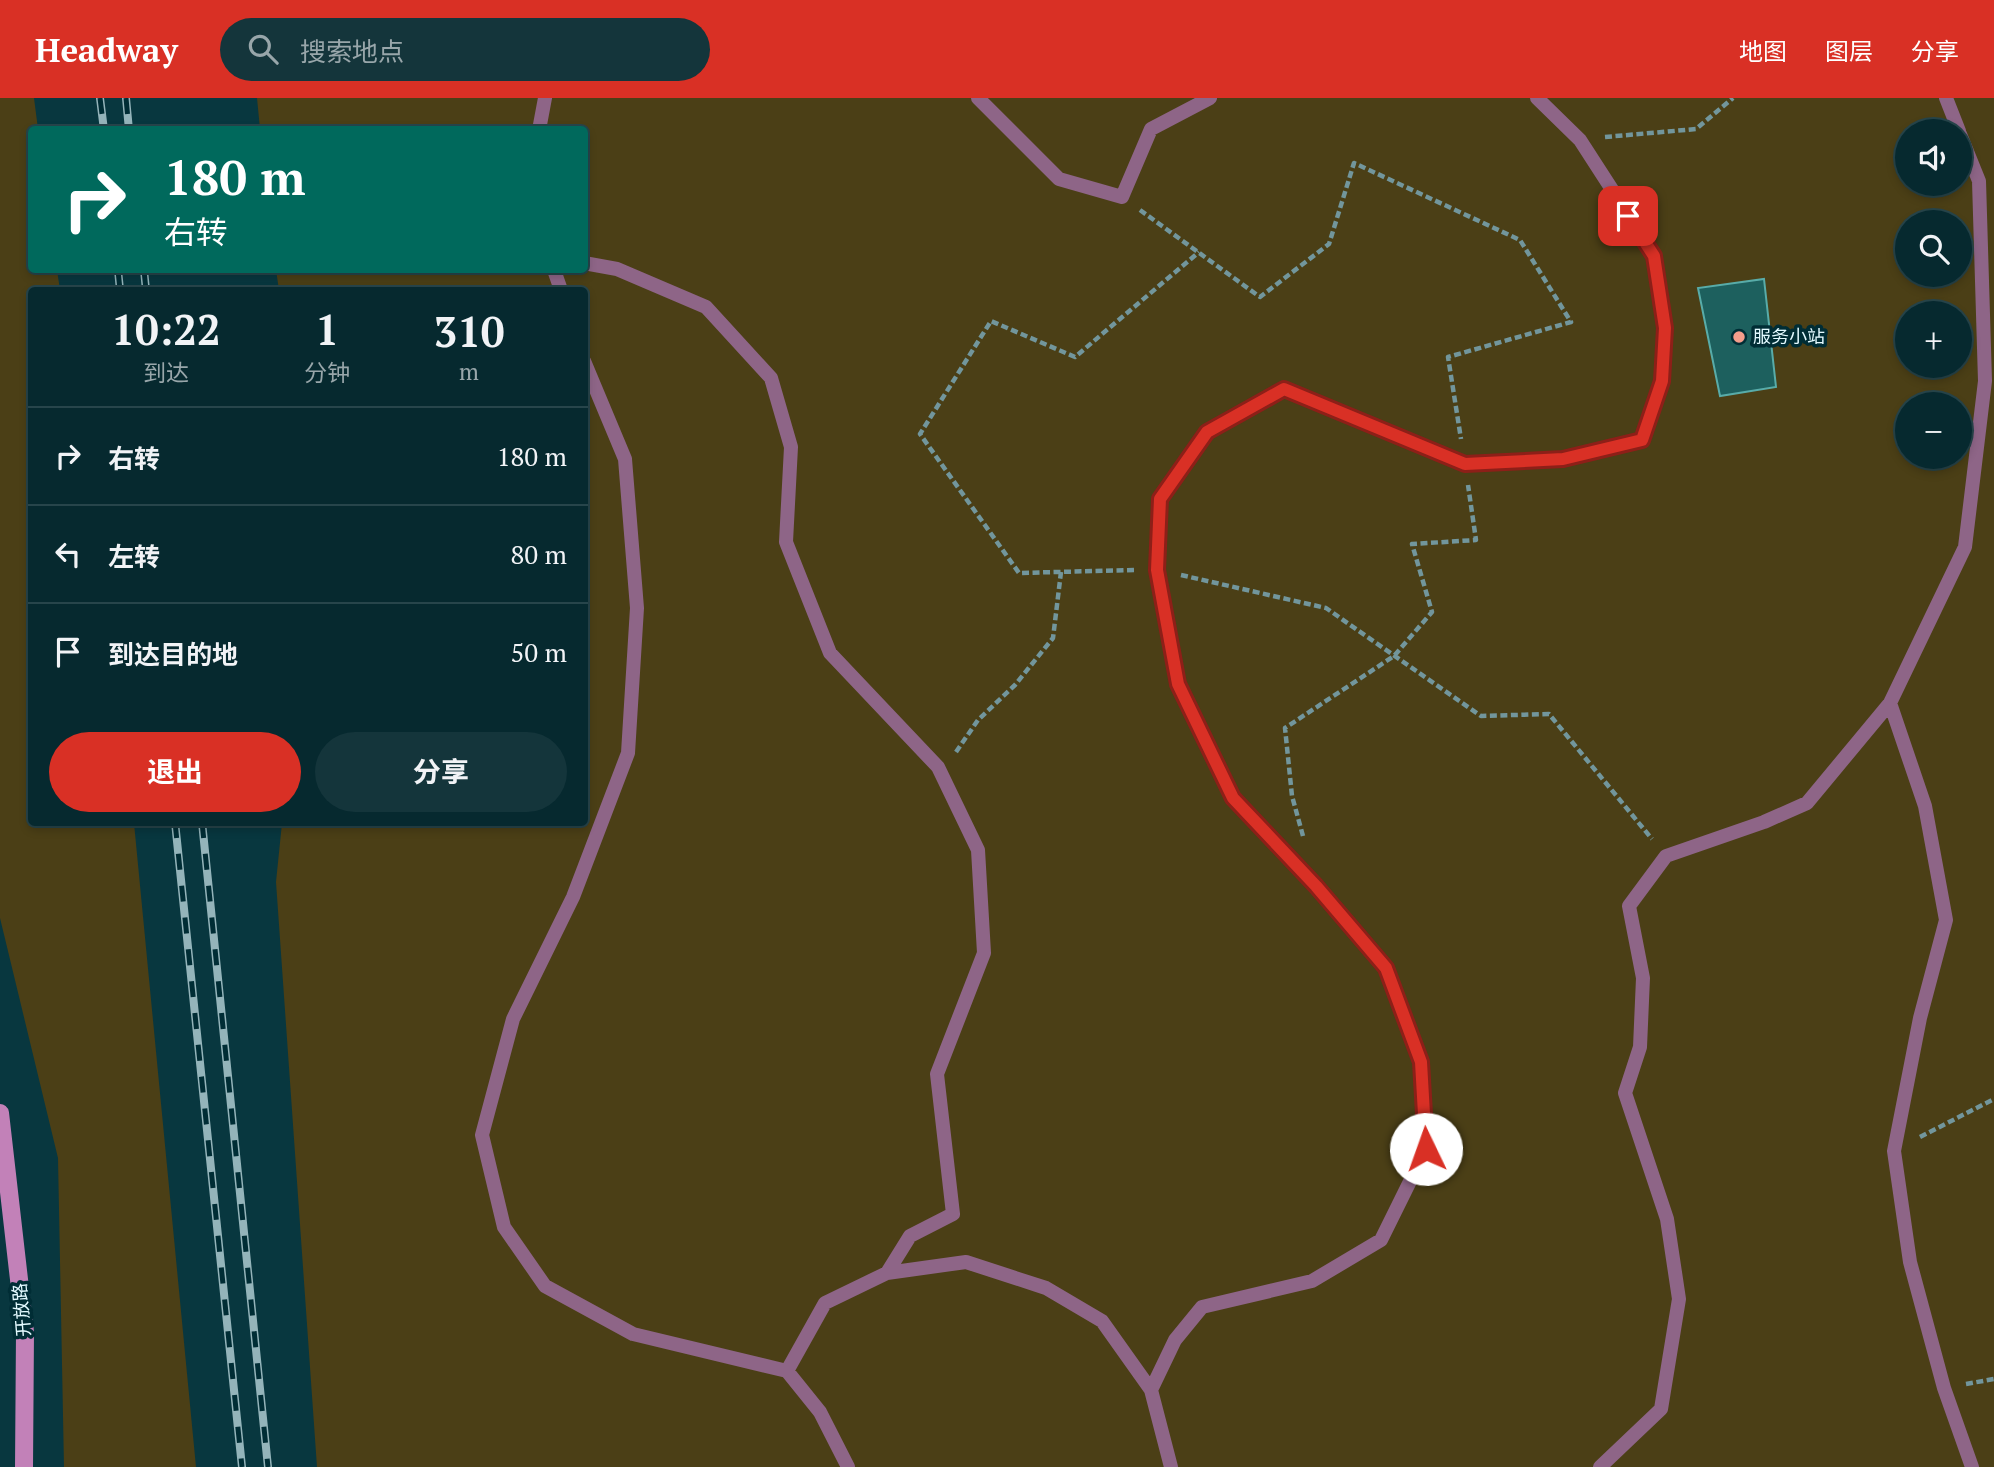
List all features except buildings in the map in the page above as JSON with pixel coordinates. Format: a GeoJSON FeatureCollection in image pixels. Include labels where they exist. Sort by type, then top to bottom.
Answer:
{"type":"FeatureCollection","features":[{"type":"Feature","properties":{"kind":"main road","name":"开放路"},"geometry":{"type":"LineString","coordinates":[[0,1112],[25,1332],[24,1467]]}},
{"type":"Feature","properties":{"kind":"lane"},"geometry":{"type":"LineString","coordinates":[[540,126],[545,98]]}},
{"type":"Feature","properties":{"kind":"lane"},"geometry":{"type":"LineString","coordinates":[[978,98],[1059,179],[1122,197],[1151,129],[1210,98]]}},
{"type":"Feature","properties":{"kind":"lane"},"geometry":{"type":"LineString","coordinates":[[1151,1390],[1175,1340],[1202,1307],[1312,1281],[1381,1240],[1426,1149],[1421,1062],[1386,968],[1316,886],[1233,798],[1178,684],[1157,570],[1160,499],[1207,432],[1284,389],[1465,464],[1563,459],[1642,440],[1662,381],[1665,328],[1654,256],[1580,140],[1537,98]]}},
{"type":"Feature","properties":{"kind":"lane"},"geometry":{"type":"LineString","coordinates":[[1946,98],[1955,119]]}},
{"type":"Feature","properties":{"kind":"lane"},"geometry":{"type":"LineString","coordinates":[[1601,1467],[1661,1409],[1679,1299],[1667,1219],[1625,1093],[1640,1047],[1643,978],[1629,906],[1666,856],[1764,822],[1807,803],[1890,704],[1965,547],[1985,381],[1979,181],[1972,163]]}},
{"type":"Feature","properties":{"kind":"lane"},"geometry":{"type":"LineString","coordinates":[[588,264],[617,269],[706,307],[771,378],[791,446],[786,542],[830,653],[938,766],[978,850],[985,953],[937,1074],[953,1213],[910,1236],[887,1273]]}},
{"type":"Feature","properties":{"kind":"lane"},"geometry":{"type":"LineString","coordinates":[[588,371],[625,459],[637,608],[628,753],[573,897],[513,1019],[482,1135],[504,1227],[545,1286],[633,1334],[787,1371],[820,1412],[848,1467]]}},
{"type":"Feature","properties":{"kind":"lane"},"geometry":{"type":"LineString","coordinates":[[1890,704],[1924,806],[1946,920],[1920,1018],[1894,1151],[1910,1262],[1944,1388],[1972,1467]]}},
{"type":"Feature","properties":{"kind":"lane"},"geometry":{"type":"LineString","coordinates":[[787,1371],[825,1303],[887,1273],[966,1262],[1046,1288],[1102,1321],[1151,1390],[1171,1467]]}},
{"type":"Feature","properties":{"kind":"path"},"geometry":{"type":"LineString","coordinates":[[1580,140],[1696,129],[1733,98]]}},
{"type":"Feature","properties":{"kind":"path"},"geometry":{"type":"LineString","coordinates":[[1199,252],[1075,357],[991,321],[920,435],[1019,573],[1157,570],[1326,608],[1481,716],[1549,714],[1666,856]]}},
{"type":"Feature","properties":{"kind":"path"},"geometry":{"type":"LineString","coordinates":[[944,780],[957,750],[978,720],[1015,685],[1053,638],[1061,572]]}},
{"type":"Feature","properties":{"kind":"path"},"geometry":{"type":"LineString","coordinates":[[1894,1151],[1994,1099]]}},
{"type":"Feature","properties":{"kind":"shaded area"},"geometry":{"type":"Polygon","coordinates":[[[0,98],[34,98],[38,126],[28,126],[28,273],[57,273],[60,287],[28,287],[28,826],[134,826],[196,1467],[64,1467],[58,1158],[0,918],[0,98]]]}},
{"type":"Feature","properties":{"kind":"shaded area"},"geometry":{"type":"Polygon","coordinates":[[[257,98],[1994,98],[1994,1467],[317,1467],[276,882],[282,826],[588,826],[588,287],[279,287],[276,273],[588,273],[588,126],[260,126],[257,98]]]}},
{"type":"Feature","properties":{"kind":"railway"},"geometry":{"type":"LineString","coordinates":[[100,98],[104,126]]}},
{"type":"Feature","properties":{"kind":"railway"},"geometry":{"type":"LineString","coordinates":[[126,98],[129,126]]}},
{"type":"Feature","properties":{"kind":"railway"},"geometry":{"type":"LineString","coordinates":[[118,273],[120,287]]}},
{"type":"Feature","properties":{"kind":"railway"},"geometry":{"type":"LineString","coordinates":[[144,273],[146,287]]}},
{"type":"Feature","properties":{"kind":"railway"},"geometry":{"type":"LineString","coordinates":[[175,826],[242,1467]]}},
{"type":"Feature","properties":{"kind":"railway"},"geometry":{"type":"LineString","coordinates":[[202,826],[268,1467]]}},
{"type":"Feature","properties":{"kind":"place","name":"服务小站"},"geometry":{"type":"Point","coordinates":[1739,337]}},
{"type":"Feature","properties":{"kind":"route"},"geometry":{"type":"LineString","coordinates":[[1426,1149],[1421,1062],[1386,968],[1316,886],[1233,798],[1178,684],[1157,570],[1160,499],[1207,432],[1284,389],[1387,434],[1465,464],[1563,459],[1642,440],[1662,381],[1665,328],[1654,256],[1628,216]]}}]}
